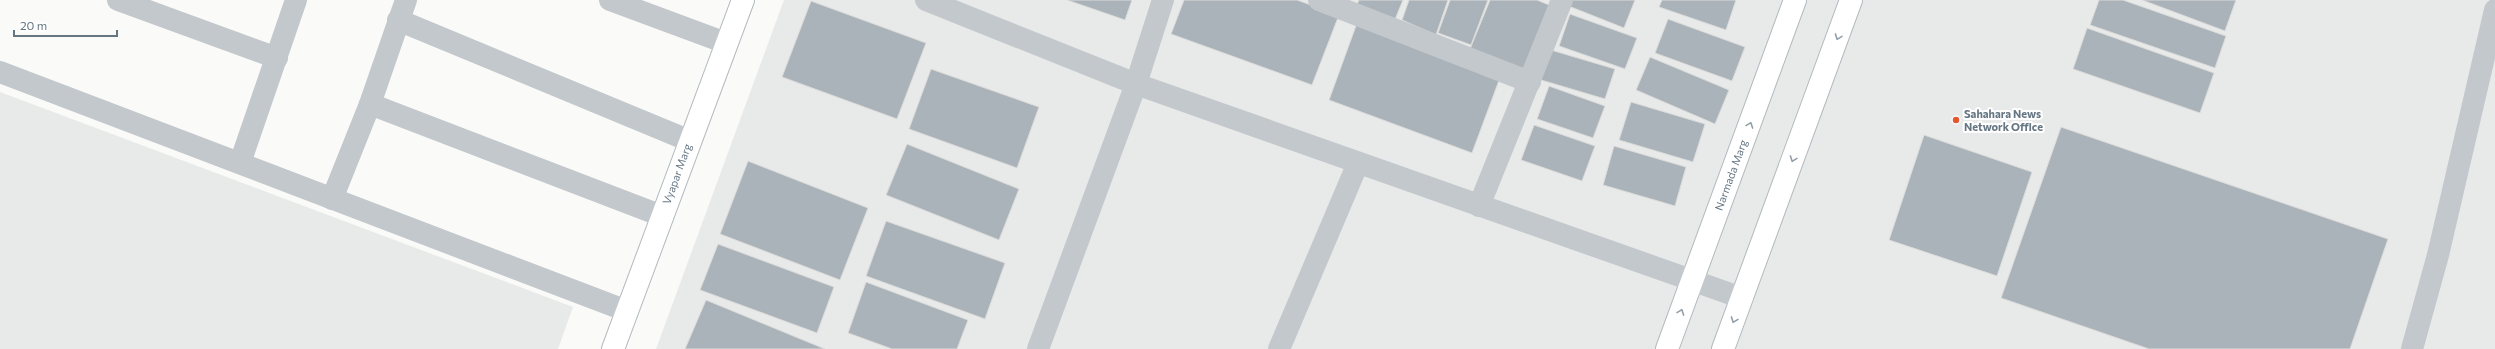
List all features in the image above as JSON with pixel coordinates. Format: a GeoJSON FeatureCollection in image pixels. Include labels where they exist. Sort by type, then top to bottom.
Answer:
{"type":"FeatureCollection","features":[{"type":"Feature","properties":{"kind":"street"},"geometry":{"type":"LineString","coordinates":[[118,0],[277,58]]}},
{"type":"Feature","properties":{"kind":"street"},"geometry":{"type":"LineString","coordinates":[[240,163],[296,0]]}},
{"type":"Feature","properties":{"kind":"street"},"geometry":{"type":"LineString","coordinates":[[332,198],[370,104],[406,0]]}},
{"type":"Feature","properties":{"kind":"street"},"geometry":{"type":"LineString","coordinates":[[610,0],[726,43]]}},
{"type":"Feature","properties":{"kind":"street","name":"Vyapar Marg"},"geometry":{"type":"LineString","coordinates":[[612,349],[743,0]]}},
{"type":"Feature","properties":{"kind":"street"},"geometry":{"type":"LineString","coordinates":[[926,0],[1136,84],[1742,298]]}},
{"type":"Feature","properties":{"kind":"street"},"geometry":{"type":"LineString","coordinates":[[1038,349],[1136,84],[1163,0]]}},
{"type":"Feature","properties":{"kind":"street"},"geometry":{"type":"LineString","coordinates":[[1319,0],[1530,82]]}},
{"type":"Feature","properties":{"kind":"street"},"geometry":{"type":"LineString","coordinates":[[1479,206],[1562,0]]}},
{"type":"Feature","properties":{"kind":"street","name":"Narmada Marg"},"geometry":{"type":"LineString","coordinates":[[1667,349],[1796,0]]}},
{"type":"Feature","properties":{"kind":"street"},"geometry":{"type":"LineString","coordinates":[[1723,349],[1851,0]]}},
{"type":"Feature","properties":{"kind":"street"},"geometry":{"type":"LineString","coordinates":[[2412,349],[2438,255],[2495,10]]}},
{"type":"Feature","properties":{"kind":"street"},"geometry":{"type":"LineString","coordinates":[[398,20],[690,141]]}},
{"type":"Feature","properties":{"kind":"street"},"geometry":{"type":"LineString","coordinates":[[0,72],[627,311]]}},
{"type":"Feature","properties":{"kind":"street"},"geometry":{"type":"LineString","coordinates":[[370,104],[662,216]]}},
{"type":"Feature","properties":{"kind":"street"},"geometry":{"type":"LineString","coordinates":[[1279,349],[1358,163]]}},
{"type":"Feature","properties":{"kind":"shaded area"},"geometry":{"type":"Polygon","coordinates":[[[784,0],[2495,0],[2495,349],[656,349],[784,0]]]}},
{"type":"Feature","properties":{"kind":"shaded area"},"geometry":{"type":"Polygon","coordinates":[[[0,92],[573,307],[558,349],[0,349],[0,92]]]}},
{"type":"Feature","properties":{"kind":"building"},"geometry":{"type":"Polygon","coordinates":[[[1067,0],[1132,0],[1125,20],[1067,0]]]}},
{"type":"Feature","properties":{"kind":"building"},"geometry":{"type":"Polygon","coordinates":[[[1184,0],[1297,0],[1339,15],[1312,85],[1171,34],[1184,0]]]}},
{"type":"Feature","properties":{"kind":"building"},"geometry":{"type":"Polygon","coordinates":[[[1359,0],[1403,0],[1394,22],[1356,7],[1359,0]]]}},
{"type":"Feature","properties":{"kind":"building"},"geometry":{"type":"Polygon","coordinates":[[[1409,0],[1448,0],[1436,35],[1402,20],[1409,0]]]}},
{"type":"Feature","properties":{"kind":"building"},"geometry":{"type":"Polygon","coordinates":[[[1450,0],[1488,0],[1471,45],[1438,33],[1450,0]]]}},
{"type":"Feature","properties":{"kind":"building"},"geometry":{"type":"Polygon","coordinates":[[[1490,0],[1537,0],[1554,7],[1528,72],[1470,49],[1490,0]]]}},
{"type":"Feature","properties":{"kind":"building"},"geometry":{"type":"Polygon","coordinates":[[[1568,0],[1635,0],[1624,28],[1566,5],[1568,0]]]}},
{"type":"Feature","properties":{"kind":"building"},"geometry":{"type":"Polygon","coordinates":[[[1662,0],[1736,0],[1726,30],[1659,7],[1662,0]]]}},
{"type":"Feature","properties":{"kind":"building"},"geometry":{"type":"Polygon","coordinates":[[[2099,0],[2123,0],[2226,36],[2215,68],[2090,25],[2099,0]]]}},
{"type":"Feature","properties":{"kind":"building"},"geometry":{"type":"Polygon","coordinates":[[[2142,0],[2236,0],[2225,31],[2142,0]]]}},
{"type":"Feature","properties":{"kind":"building"},"geometry":{"type":"Polygon","coordinates":[[[811,1],[926,43],[897,119],[782,77],[811,1]]]}},
{"type":"Feature","properties":{"kind":"building"},"geometry":{"type":"Polygon","coordinates":[[[1570,14],[1637,38],[1625,69],[1559,46],[1570,14]]]}},
{"type":"Feature","properties":{"kind":"building"},"geometry":{"type":"Polygon","coordinates":[[[1668,19],[1745,47],[1732,81],[1655,53],[1668,19]]]}},
{"type":"Feature","properties":{"kind":"building"},"geometry":{"type":"Polygon","coordinates":[[[1357,23],[1501,75],[1472,153],[1329,100],[1357,23]]]}},
{"type":"Feature","properties":{"kind":"building"},"geometry":{"type":"Polygon","coordinates":[[[2087,28],[2214,73],[2200,113],[2073,69],[2087,28]]]}},
{"type":"Feature","properties":{"kind":"building"},"geometry":{"type":"Polygon","coordinates":[[[1551,50],[1615,69],[1605,99],[1541,80],[1551,50]]]}},
{"type":"Feature","properties":{"kind":"building"},"geometry":{"type":"Polygon","coordinates":[[[1650,57],[1729,90],[1715,124],[1636,90],[1650,57]]]}},
{"type":"Feature","properties":{"kind":"building"},"geometry":{"type":"Polygon","coordinates":[[[931,69],[1039,107],[1017,168],[909,129],[931,69]]]}},
{"type":"Feature","properties":{"kind":"building"},"geometry":{"type":"Polygon","coordinates":[[[1549,86],[1605,106],[1593,138],[1537,119],[1549,86]]]}},
{"type":"Feature","properties":{"kind":"building"},"geometry":{"type":"Polygon","coordinates":[[[1631,102],[1705,124],[1693,162],[1619,140],[1631,102]]]}},
{"type":"Feature","properties":{"kind":"building"},"geometry":{"type":"Polygon","coordinates":[[[1534,125],[1595,146],[1582,181],[1521,160],[1534,125]]]}},
{"type":"Feature","properties":{"kind":"building"},"geometry":{"type":"Polygon","coordinates":[[[2061,127],[2388,239],[2350,349],[2149,349],[2001,298],[2061,127]]]}},
{"type":"Feature","properties":{"kind":"building"},"geometry":{"type":"Polygon","coordinates":[[[1924,135],[2032,172],[1997,276],[1889,240],[1924,135]]]}},
{"type":"Feature","properties":{"kind":"building"},"geometry":{"type":"Polygon","coordinates":[[[907,144],[1019,189],[999,240],[886,195],[907,144]]]}},
{"type":"Feature","properties":{"kind":"building"},"geometry":{"type":"Polygon","coordinates":[[[1614,146],[1686,167],[1675,206],[1603,185],[1614,146]]]}},
{"type":"Feature","properties":{"kind":"building"},"geometry":{"type":"Polygon","coordinates":[[[748,161],[868,208],[840,280],[720,234],[748,161]]]}},
{"type":"Feature","properties":{"kind":"building"},"geometry":{"type":"Polygon","coordinates":[[[886,221],[1005,263],[985,319],[866,276],[886,221]]]}},
{"type":"Feature","properties":{"kind":"building"},"geometry":{"type":"Polygon","coordinates":[[[718,244],[834,287],[817,333],[700,290],[718,244]]]}},
{"type":"Feature","properties":{"kind":"building"},"geometry":{"type":"Polygon","coordinates":[[[866,282],[968,320],[957,349],[892,349],[848,333],[866,282]]]}},
{"type":"Feature","properties":{"kind":"building"},"geometry":{"type":"Polygon","coordinates":[[[706,300],[825,349],[685,349],[706,300]]]}},
{"type":"Feature","properties":{"kind":"place","name":"Sahahara News Network Office"},"geometry":{"type":"Point","coordinates":[1956,120]}}]}
